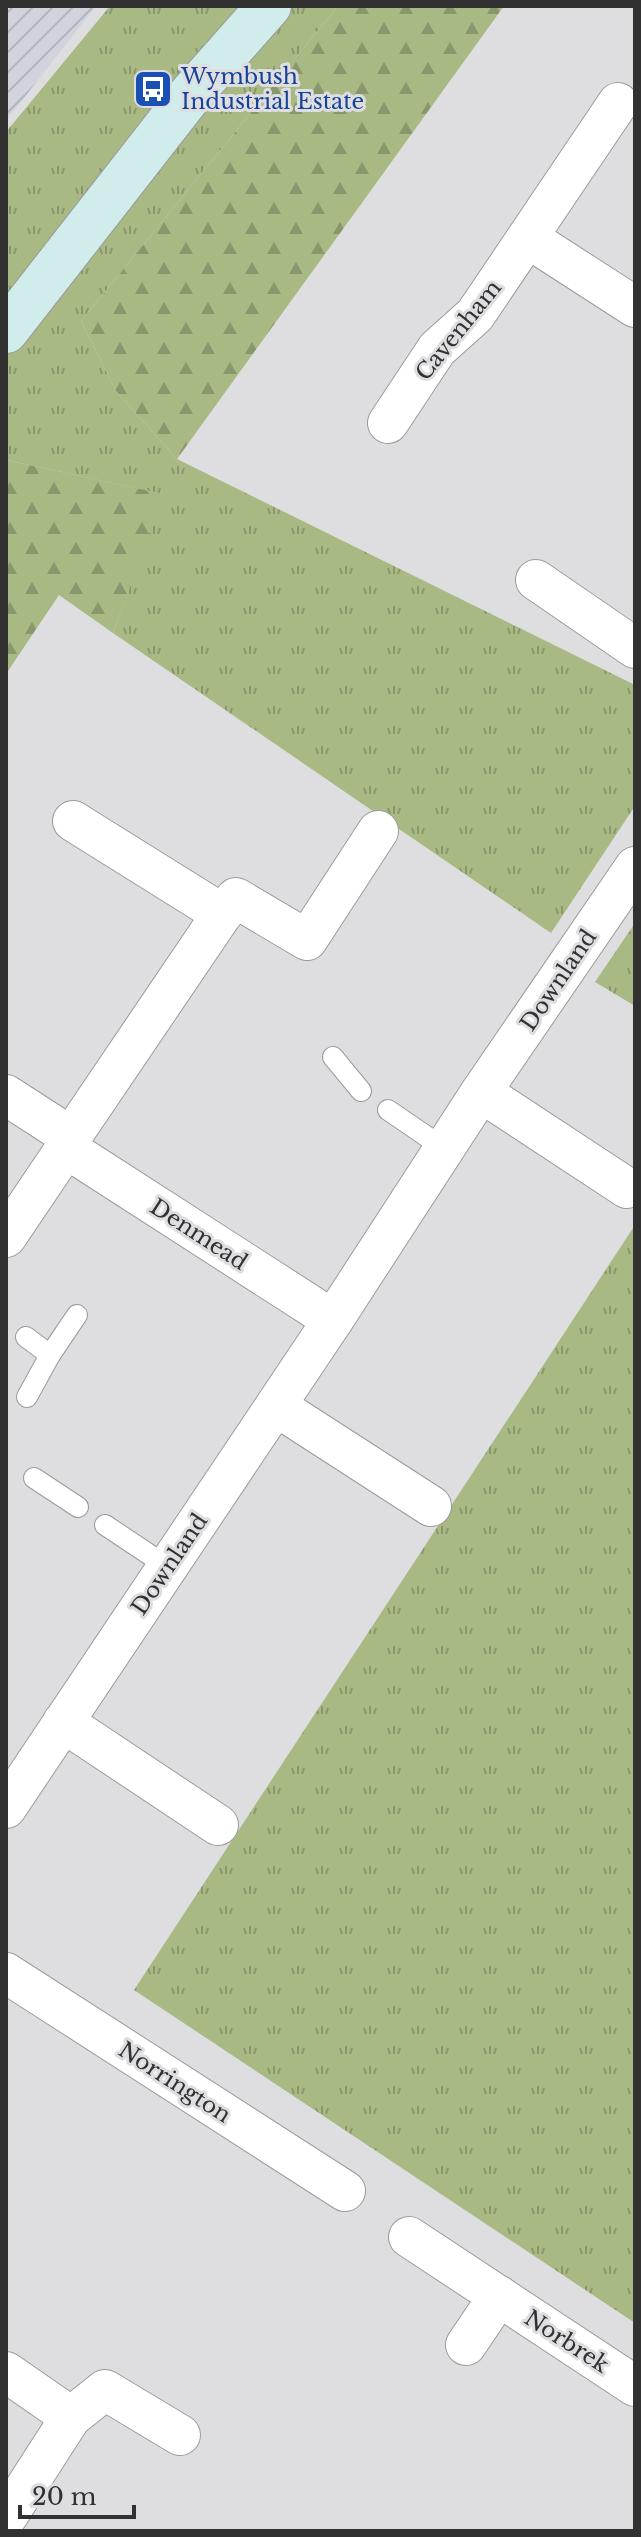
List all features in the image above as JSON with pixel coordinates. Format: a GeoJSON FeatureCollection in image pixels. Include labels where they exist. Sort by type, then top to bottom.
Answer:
{"type":"FeatureCollection","features":[{"type":"Feature","properties":{"kind":"street"},"geometry":{"type":"LineString","coordinates":[[6,331],[191,94],[269,6]]}},
{"type":"Feature","properties":{"kind":"street","name":"Cavenham"},"geometry":{"type":"LineString","coordinates":[[388,423],[437,349],[475,315],[618,103]]}},
{"type":"Feature","properties":{"kind":"street"},"geometry":{"type":"LineString","coordinates":[[528,238],[635,307]]}},
{"type":"Feature","properties":{"kind":"street"},"geometry":{"type":"LineString","coordinates":[[536,580],[635,648]]}},
{"type":"Feature","properties":{"kind":"street"},"geometry":{"type":"LineString","coordinates":[[73,821],[222,914]]}},
{"type":"Feature","properties":{"kind":"street"},"geometry":{"type":"LineString","coordinates":[[6,1237],[222,914],[236,898],[307,940],[378,831]]}},
{"type":"Feature","properties":{"kind":"street","name":"Downland"},"geometry":{"type":"LineString","coordinates":[[8,1800],[168,1567],[481,1092],[635,867]]}},
{"type":"Feature","properties":{"kind":"street"},"geometry":{"type":"LineString","coordinates":[[481,1092],[627,1188]]}},
{"type":"Feature","properties":{"kind":"street","name":"Denmead"},"geometry":{"type":"LineString","coordinates":[[6,1095],[68,1143],[333,1320]]}},
{"type":"Feature","properties":{"kind":"street"},"geometry":{"type":"LineString","coordinates":[[276,1406],[431,1506]]}},
{"type":"Feature","properties":{"kind":"street"},"geometry":{"type":"LineString","coordinates":[[63,1722],[218,1825]]}},
{"type":"Feature","properties":{"kind":"street","name":"Norrington"},"geometry":{"type":"LineString","coordinates":[[6,1973],[345,2191]]}},
{"type":"Feature","properties":{"kind":"street","name":"Norbrek"},"geometry":{"type":"LineString","coordinates":[[409,2237],[635,2386]]}},
{"type":"Feature","properties":{"kind":"street"},"geometry":{"type":"LineString","coordinates":[[466,2345],[499,2296]]}},
{"type":"Feature","properties":{"kind":"street"},"geometry":{"type":"LineString","coordinates":[[6,2372],[71,2417]]}},
{"type":"Feature","properties":{"kind":"street"},"geometry":{"type":"LineString","coordinates":[[6,2518],[71,2417],[105,2390],[180,2435]]}},
{"type":"Feature","properties":{"kind":"lane"},"geometry":{"type":"LineString","coordinates":[[333,1057],[361,1091]]}},
{"type":"Feature","properties":{"kind":"lane"},"geometry":{"type":"LineString","coordinates":[[388,1110],[445,1149]]}},
{"type":"Feature","properties":{"kind":"lane"},"geometry":{"type":"LineString","coordinates":[[27,1397],[77,1315]]}},
{"type":"Feature","properties":{"kind":"lane"},"geometry":{"type":"LineString","coordinates":[[26,1337],[50,1355]]}},
{"type":"Feature","properties":{"kind":"lane"},"geometry":{"type":"LineString","coordinates":[[34,1478],[78,1507]]}},
{"type":"Feature","properties":{"kind":"lane"},"geometry":{"type":"LineString","coordinates":[[105,1525],[168,1567]]}},
{"type":"Feature","properties":{"kind":"shaded area"},"geometry":{"type":"Polygon","coordinates":[[[6,6],[96,6],[6,121],[6,6]]]}},
{"type":"Feature","properties":{"kind":"green space"},"geometry":{"type":"Polygon","coordinates":[[[110,6],[338,6],[81,321],[116,391],[177,459],[635,685],[635,806],[551,933],[113,633],[163,494],[6,460],[6,132],[110,6]]]}},
{"type":"Feature","properties":{"kind":"green space"},"geometry":{"type":"Polygon","coordinates":[[[338,6],[504,6],[177,459],[116,391],[81,321],[338,6]]]}},
{"type":"Feature","properties":{"kind":"green space"},"geometry":{"type":"Polygon","coordinates":[[[6,460],[164,494],[113,633],[59,595],[6,674],[6,460]]]}},
{"type":"Feature","properties":{"kind":"green space"},"geometry":{"type":"Polygon","coordinates":[[[635,923],[635,1006],[595,982],[635,923]]]}},
{"type":"Feature","properties":{"kind":"green space"},"geometry":{"type":"Polygon","coordinates":[[[635,1225],[635,2323],[134,1990],[635,1225]]]}},
{"type":"Feature","properties":{"kind":"place","name":"Wymbush Industrial Estate"},"geometry":{"type":"Point","coordinates":[153,89]}}]}
